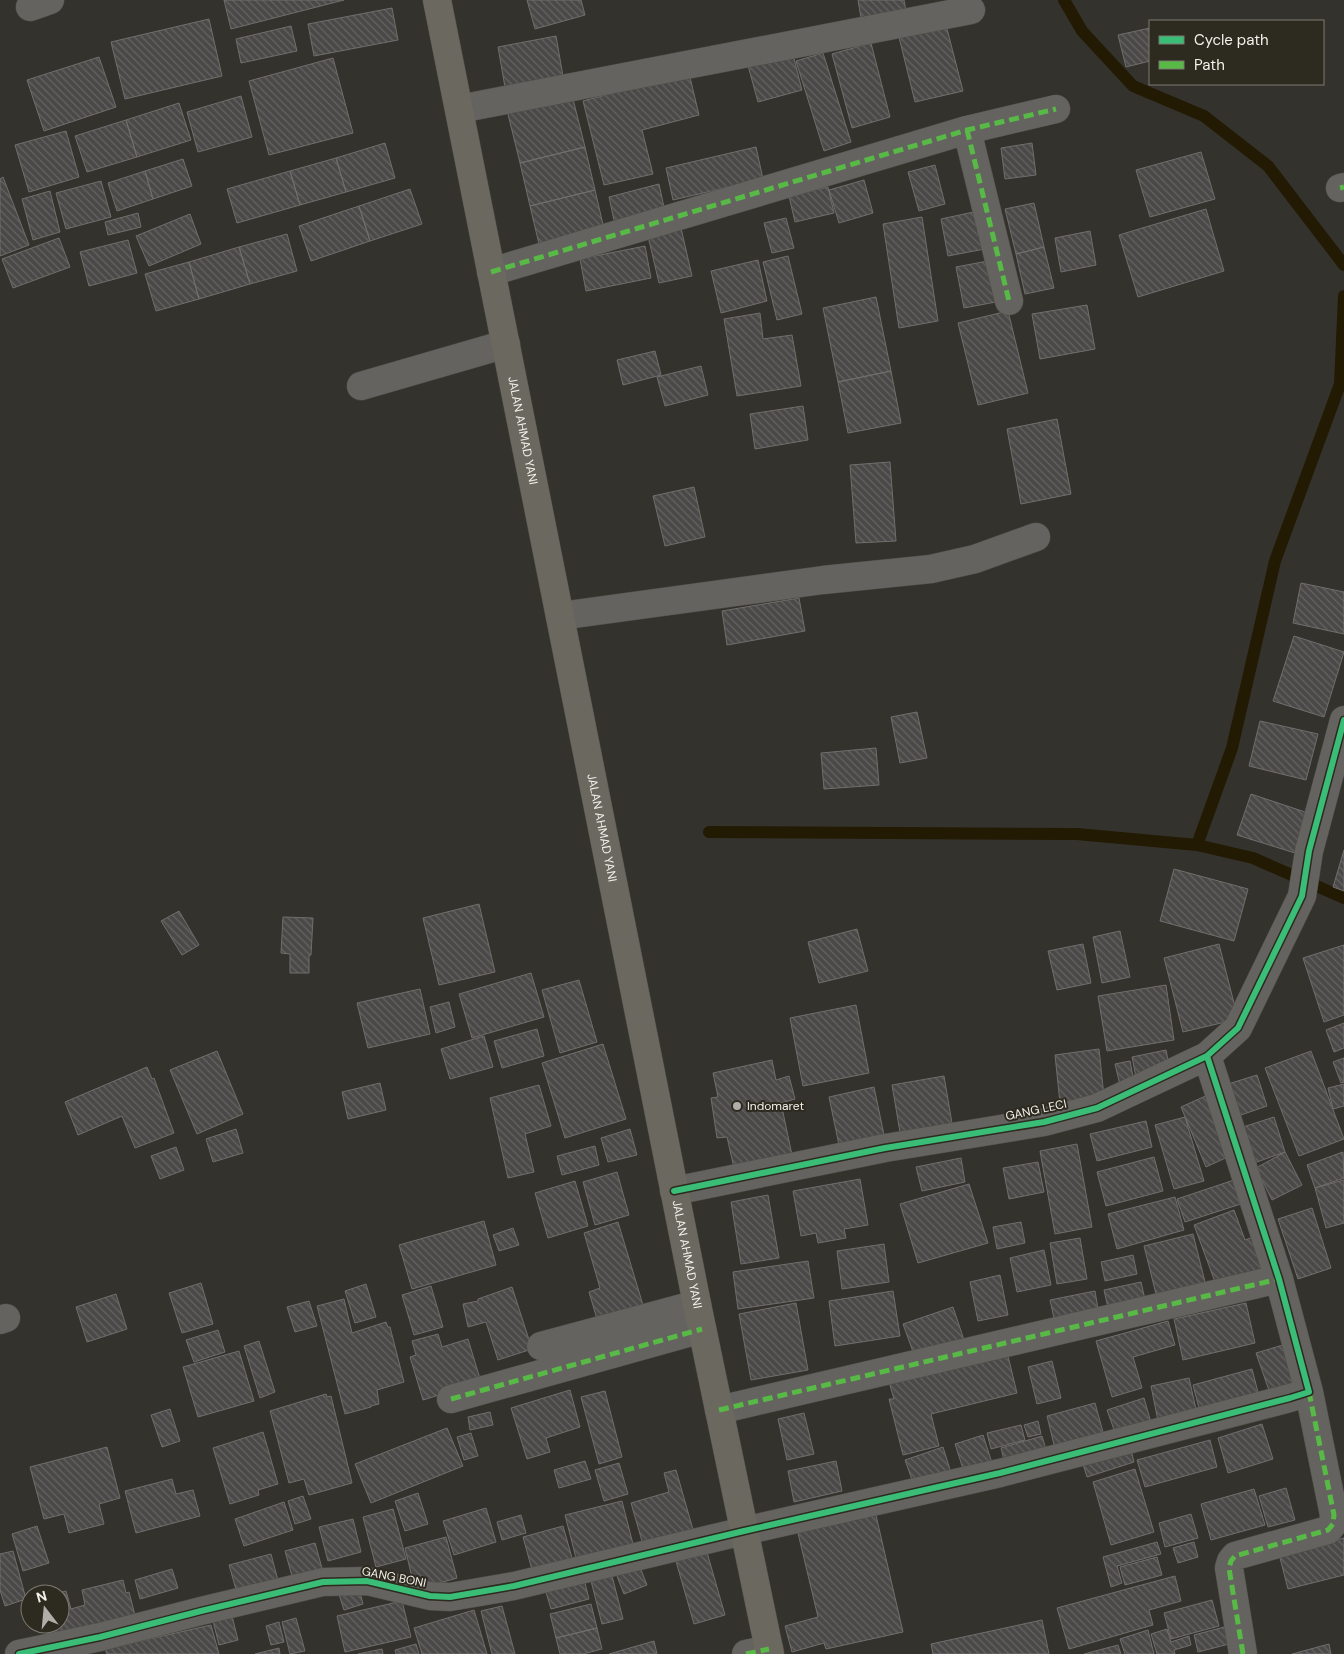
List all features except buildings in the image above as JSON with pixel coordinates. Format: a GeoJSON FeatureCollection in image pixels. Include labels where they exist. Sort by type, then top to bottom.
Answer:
{"type":"FeatureCollection","features":[{"type":"Feature","properties":{"kind":"main road","name":"JALAN AHMAD YANI"},"geometry":{"type":"LineString","coordinates":[[437,0],[595,800],[618,905],[699,1316],[744,1531],[762,1652]]}},
{"type":"Feature","properties":{"kind":"street"},"geometry":{"type":"LineString","coordinates":[[459,109],[971,10]]}},
{"type":"Feature","properties":{"kind":"street"},"geometry":{"type":"LineString","coordinates":[[491,272],[967,130],[1056,109]]}},
{"type":"Feature","properties":{"kind":"street"},"geometry":{"type":"LineString","coordinates":[[967,130],[1009,300]]}},
{"type":"Feature","properties":{"kind":"street"},"geometry":{"type":"LineString","coordinates":[[361,386],[506,344]]}},
{"type":"Feature","properties":{"kind":"street"},"geometry":{"type":"LineString","coordinates":[[560,616],[824,580],[932,569],[975,559],[1036,537]]}},
{"type":"Feature","properties":{"kind":"street","name":"GANG LECI"},"geometry":{"type":"LineString","coordinates":[[674,1191],[886,1148],[1044,1122],[1096,1108],[1208,1056],[1238,1028],[1302,896],[1308,851],[1344,720]]}},
{"type":"Feature","properties":{"kind":"street"},"geometry":{"type":"LineString","coordinates":[[1208,1056],[1279,1279],[1308,1392],[1334,1515],[1333,1524],[1328,1530],[1235,1556],[1230,1561],[1229,1568],[1242,1654]]}},
{"type":"Feature","properties":{"kind":"street"},"geometry":{"type":"LineString","coordinates":[[719,1410],[1279,1279]]}},
{"type":"Feature","properties":{"kind":"street"},"geometry":{"type":"LineString","coordinates":[[541,1346],[699,1316]]}},
{"type":"Feature","properties":{"kind":"street"},"geometry":{"type":"LineString","coordinates":[[451,1399],[699,1316]]}},
{"type":"Feature","properties":{"kind":"street","name":"GANG BONI"},"geometry":{"type":"LineString","coordinates":[[19,1654],[83,1641],[322,1582],[367,1581],[430,1596],[450,1597],[514,1586],[1000,1473],[1308,1392]]}},
{"type":"Feature","properties":{"kind":"waterway"},"geometry":{"type":"LineString","coordinates":[[1064,0],[1082,31],[1133,86],[1204,116],[1268,166],[1344,265]]}},
{"type":"Feature","properties":{"kind":"waterway"},"geometry":{"type":"LineString","coordinates":[[1197,845],[1232,748],[1275,561],[1340,384],[1344,296]]}},
{"type":"Feature","properties":{"kind":"waterway"},"geometry":{"type":"LineString","coordinates":[[709,832],[1077,834],[1197,845],[1253,858],[1344,898]]}},
{"type":"Feature","properties":{"kind":"marked path"},"geometry":{"type":"LineString","coordinates":[[491,272],[967,130],[1056,109]]}},
{"type":"Feature","properties":{"kind":"marked path"},"geometry":{"type":"LineString","coordinates":[[967,130],[1009,301]]}},
{"type":"Feature","properties":{"kind":"marked path"},"geometry":{"type":"LineString","coordinates":[[1340,188],[1344,187]]}},
{"type":"Feature","properties":{"kind":"marked path"},"geometry":{"type":"LineString","coordinates":[[719,1410],[1279,1279]]}},
{"type":"Feature","properties":{"kind":"marked path"},"geometry":{"type":"LineString","coordinates":[[451,1399],[702,1329]]}},
{"type":"Feature","properties":{"kind":"marked path"},"geometry":{"type":"LineString","coordinates":[[1243,1654],[1229,1568],[1231,1561],[1235,1556],[1328,1530],[1333,1524],[1334,1515],[1309,1392]]}},
{"type":"Feature","properties":{"kind":"marked path"},"geometry":{"type":"LineString","coordinates":[[746,1654],[769,1649]]}},
{"type":"Feature","properties":{"kind":"cycle path"},"geometry":{"type":"LineString","coordinates":[[674,1191],[885,1148],[1044,1122],[1097,1108],[1207,1056],[1238,1028],[1302,896],[1309,851],[1344,720]]}},
{"type":"Feature","properties":{"kind":"cycle path"},"geometry":{"type":"LineString","coordinates":[[19,1654],[100,1637],[323,1582],[367,1581],[430,1596],[450,1597],[514,1586],[1000,1473],[1309,1392],[1279,1279],[1207,1056]]}},
{"type":"Feature","properties":{"kind":"place","name":"Indomaret"},"geometry":{"type":"Point","coordinates":[737,1106]}}]}
